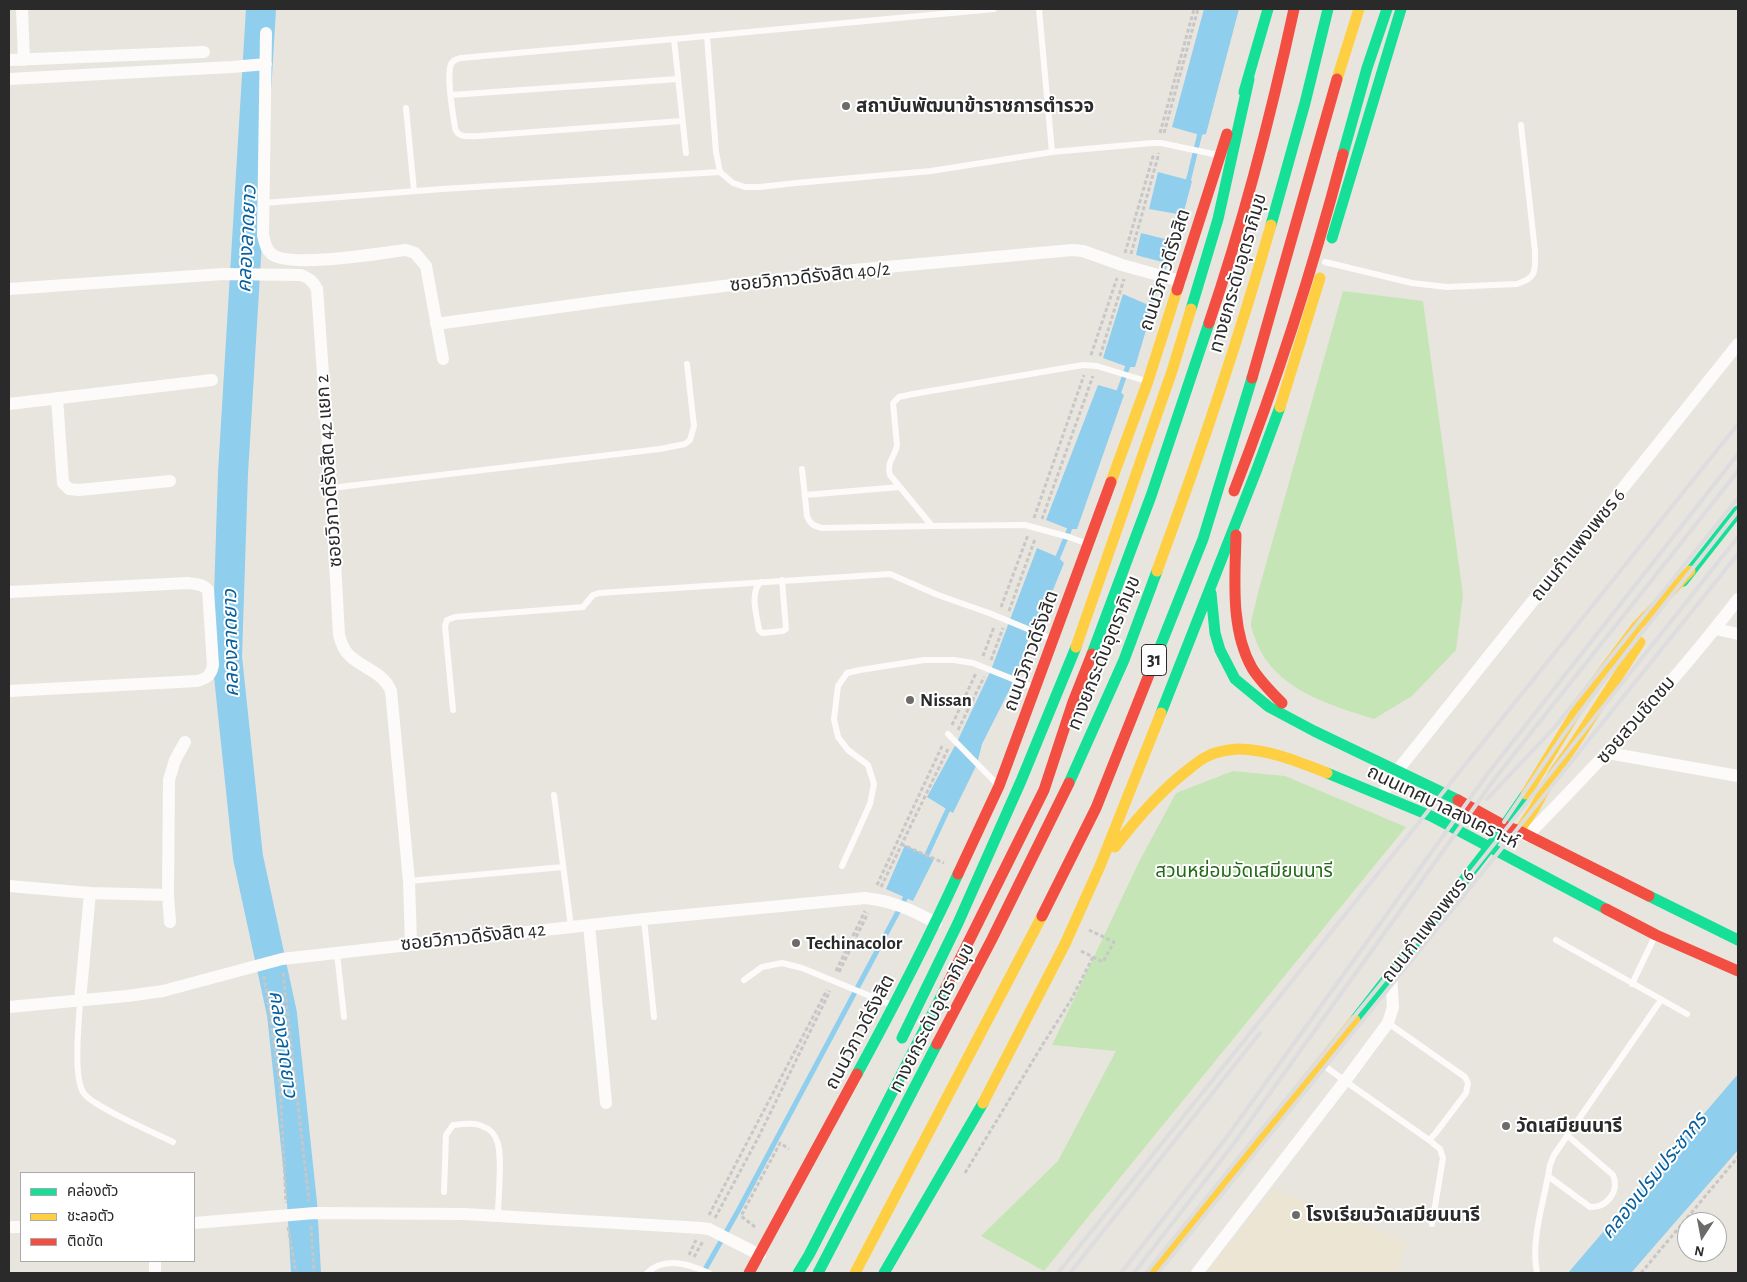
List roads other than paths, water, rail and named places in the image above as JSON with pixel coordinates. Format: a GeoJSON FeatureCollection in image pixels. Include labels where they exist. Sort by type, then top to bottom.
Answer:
{"type":"FeatureCollection","features":[{"type":"Feature","properties":{"kind":"main road","name":"ถนนวิภาวดีรังสิต"},"geometry":{"type":"LineString","coordinates":[[749,1273],[894,1006],[936,923],[999,786],[1148,381],[1220,155],[1249,79],[1268,9]]}},
{"type":"Feature","properties":{"kind":"main road"},"geometry":{"type":"LineString","coordinates":[[798,1273],[809,1255],[976,928],[1044,790],[1073,702],[1151,496],[1222,285],[1276,92],[1294,9]]}},
{"type":"Feature","properties":{"kind":"main road","name":"ทางยกระดับอุตราภิมุข"},"geometry":{"type":"LineString","coordinates":[[821,1268],[997,931],[1061,800],[1124,660],[1178,514],[1242,324],[1305,103],[1328,9]]}},
{"type":"Feature","properties":{"kind":"main road","name":"ทางยกระดับอุตราภิมุข"},"geometry":{"type":"LineString","coordinates":[[847,1273],[1026,931],[1085,808],[1143,667],[1162,626],[1247,382],[1289,241],[1351,9]]}},
{"type":"Feature","properties":{"kind":"main road","name":"31"},"geometry":{"type":"LineString","coordinates":[[855,1273],[1026,949],[1099,800],[1203,539],[1250,387],[1328,106],[1359,9]]}},
{"type":"Feature","properties":{"kind":"main road"},"geometry":{"type":"LineString","coordinates":[[1231,498],[1270,393],[1317,250],[1372,54],[1387,9]]}},
{"type":"Feature","properties":{"kind":"main road","name":"31"},"geometry":{"type":"LineString","coordinates":[[884,1273],[989,1093],[1066,944],[1100,866],[1236,524],[1279,409],[1400,9]]}},
{"type":"Feature","properties":{"kind":"main road"},"geometry":{"type":"LineString","coordinates":[[898,1046],[958,923],[1021,781],[1079,640],[1172,371],[1218,219],[1249,79]]}},
{"type":"Feature","properties":{"kind":"main road","name":"ถนนกำแพงเพชร 6"},"geometry":{"type":"LineString","coordinates":[[1523,833],[1534,808],[1553,774],[1573,746],[1605,694],[1690,571],[1738,511]]}},
{"type":"Feature","properties":{"kind":"main road"},"geometry":{"type":"LineString","coordinates":[[1162,626],[1199,573],[1220,523]]}},
{"type":"Feature","properties":{"kind":"main road"},"geometry":{"type":"LineString","coordinates":[[1236,524],[1236,607],[1238,629],[1248,663],[1272,695],[1314,731]]}},
{"type":"Feature","properties":{"kind":"main road","name":"ถนนกำแพงเพชร 6"},"geometry":{"type":"LineString","coordinates":[[1152,1273],[1321,1063],[1489,848],[1505,826],[1590,689],[1637,626],[1690,571]]}},
{"type":"Feature","properties":{"kind":"main road","name":"ถนนเทศบาลสงเคราะห์"},"geometry":{"type":"LineString","coordinates":[[1210,589],[1215,633],[1220,650],[1235,679],[1269,707],[1314,731],[1450,795],[1505,826],[1523,833],[1738,940]]}},
{"type":"Feature","properties":{"kind":"main road"},"geometry":{"type":"LineString","coordinates":[[1005,771],[1073,702]]}},
{"type":"Feature","properties":{"kind":"main road","name":"ถนนเทศบาลสงเคราะห์"},"geometry":{"type":"LineString","coordinates":[[1100,866],[1144,810],[1178,776],[1208,755],[1230,749],[1251,751],[1287,758],[1383,794],[1431,816],[1656,935],[1738,971]]}},
{"type":"Feature","properties":{"kind":"main road"},"geometry":{"type":"LineString","coordinates":[[821,1268],[871,1108]]}},
{"type":"Feature","properties":{"kind":"street"},"geometry":{"type":"LineString","coordinates":[[22,9],[24,60]]}},
{"type":"Feature","properties":{"kind":"street"},"geometry":{"type":"LineString","coordinates":[[266,33],[263,64],[263,235],[265,247],[272,254],[283,259],[303,261],[406,250],[415,253],[426,266],[443,359]]}},
{"type":"Feature","properties":{"kind":"street"},"geometry":{"type":"LineString","coordinates":[[9,60],[204,52]]}},
{"type":"Feature","properties":{"kind":"street"},"geometry":{"type":"LineString","coordinates":[[9,79],[263,64]]}},
{"type":"Feature","properties":{"kind":"street","name":"ซอยวิภาวดีรังสิต 40/2"},"geometry":{"type":"LineString","coordinates":[[436,324],[610,300],[854,270],[1072,250],[1095,254],[1126,267],[1180,281]]}},
{"type":"Feature","properties":{"kind":"street","name":"ซอยวิภาวดีรังสิต 42 แยก 2"},"geometry":{"type":"LineString","coordinates":[[9,289],[223,274],[302,275],[309,278],[317,289],[331,488],[338,636],[349,656],[378,674],[387,682],[391,691],[409,881],[411,944]]}},
{"type":"Feature","properties":{"kind":"street","name":"ถนนกำแพงเพชร 6"},"geometry":{"type":"LineString","coordinates":[[1383,794],[1397,771],[1738,344]]}},
{"type":"Feature","properties":{"kind":"street"},"geometry":{"type":"LineString","coordinates":[[9,404],[212,380]]}},
{"type":"Feature","properties":{"kind":"street"},"geometry":{"type":"LineString","coordinates":[[57,398],[64,483],[69,489],[79,490],[170,481]]}},
{"type":"Feature","properties":{"kind":"street"},"geometry":{"type":"LineString","coordinates":[[9,592],[188,582],[197,584],[208,590],[213,665],[211,673],[207,678],[197,681],[9,691]]}},
{"type":"Feature","properties":{"kind":"street","name":"ซอยสวนชิดชม"},"geometry":{"type":"LineString","coordinates":[[1523,833],[1608,753],[1716,629],[1738,599]]}},
{"type":"Feature","properties":{"kind":"street"},"geometry":{"type":"LineString","coordinates":[[1716,629],[1738,634]]}},
{"type":"Feature","properties":{"kind":"street"},"geometry":{"type":"LineString","coordinates":[[170,922],[168,895],[169,780],[175,760],[185,742]]}},
{"type":"Feature","properties":{"kind":"street"},"geometry":{"type":"LineString","coordinates":[[1608,753],[1738,776]]}},
{"type":"Feature","properties":{"kind":"street"},"geometry":{"type":"LineString","coordinates":[[9,886],[90,893],[168,895]]}},
{"type":"Feature","properties":{"kind":"street"},"geometry":{"type":"LineString","coordinates":[[80,1000],[90,893]]}},
{"type":"Feature","properties":{"kind":"street","name":"ซอยวิภาวดีรังสิต 42"},"geometry":{"type":"LineString","coordinates":[[9,1006],[163,991],[282,959],[644,919],[871,899],[900,905],[936,923]]}},
{"type":"Feature","properties":{"kind":"street"},"geometry":{"type":"LineString","coordinates":[[589,925],[606,1102]]}},
{"type":"Feature","properties":{"kind":"street"},"geometry":{"type":"LineString","coordinates":[[1197,1273],[1345,1082],[1388,1023],[1393,1007],[1391,974]]}},
{"type":"Feature","properties":{"kind":"street"},"geometry":{"type":"LineString","coordinates":[[195,1223],[286,1216],[312,1212],[498,1215],[708,1229],[760,1255]]}},
{"type":"Feature","properties":{"kind":"lane"},"geometry":{"type":"LineString","coordinates":[[682,121],[459,136],[455,128],[449,78],[450,65],[454,60],[461,58],[994,9]]}},
{"type":"Feature","properties":{"kind":"lane"},"geometry":{"type":"LineString","coordinates":[[1039,9],[1052,152]]}},
{"type":"Feature","properties":{"kind":"lane"},"geometry":{"type":"LineString","coordinates":[[1400,9],[1406,9]]}},
{"type":"Feature","properties":{"kind":"lane"},"geometry":{"type":"LineString","coordinates":[[707,36],[716,152],[720,172],[733,183],[745,187],[760,188],[796,182],[931,171],[1052,152],[1159,143],[1220,155]]}},
{"type":"Feature","properties":{"kind":"lane"},"geometry":{"type":"LineString","coordinates":[[674,39],[686,153]]}},
{"type":"Feature","properties":{"kind":"lane"},"geometry":{"type":"LineString","coordinates":[[451,95],[678,79]]}},
{"type":"Feature","properties":{"kind":"lane"},"geometry":{"type":"LineString","coordinates":[[406,108],[414,191]]}},
{"type":"Feature","properties":{"kind":"lane"},"geometry":{"type":"LineString","coordinates":[[1325,262],[1412,283],[1447,287],[1517,284],[1528,281],[1533,276],[1535,270],[1535,251],[1521,125]]}},
{"type":"Feature","properties":{"kind":"lane"},"geometry":{"type":"LineString","coordinates":[[264,203],[414,191],[720,172]]}},
{"type":"Feature","properties":{"kind":"lane"},"geometry":{"type":"LineString","coordinates":[[331,488],[650,450],[684,444],[690,440],[694,426],[687,364]]}},
{"type":"Feature","properties":{"kind":"lane"},"geometry":{"type":"LineString","coordinates":[[932,526],[890,475],[888,470],[888,464],[897,445],[893,408],[896,399],[913,394],[1087,365],[1097,366],[1148,381]]}},
{"type":"Feature","properties":{"kind":"lane"},"geometry":{"type":"LineString","coordinates":[[802,469],[807,516],[810,523],[814,526],[822,528],[1011,524],[1032,526],[1089,544]]}},
{"type":"Feature","properties":{"kind":"lane"},"geometry":{"type":"LineString","coordinates":[[805,495],[900,487]]}},
{"type":"Feature","properties":{"kind":"lane"},"geometry":{"type":"LineString","coordinates":[[453,710],[445,626],[447,620],[452,618],[583,607],[593,595],[599,593],[890,574],[938,595],[998,616],[1054,640]]}},
{"type":"Feature","properties":{"kind":"lane"},"geometry":{"type":"LineString","coordinates":[[763,582],[757,586],[755,592],[759,630],[762,633],[783,631],[786,628],[782,580]]}},
{"type":"Feature","properties":{"kind":"lane"},"geometry":{"type":"LineString","coordinates":[[842,866],[870,804],[874,784],[868,764],[848,750],[838,737],[834,719],[838,686],[847,673],[924,660],[954,660],[989,669],[1036,689]]}},
{"type":"Feature","properties":{"kind":"lane"},"geometry":{"type":"LineString","coordinates":[[948,734],[999,786]]}},
{"type":"Feature","properties":{"kind":"lane"},"geometry":{"type":"LineString","coordinates":[[554,795],[571,927]]}},
{"type":"Feature","properties":{"kind":"lane"},"geometry":{"type":"LineString","coordinates":[[409,881],[562,867]]}},
{"type":"Feature","properties":{"kind":"lane"},"geometry":{"type":"LineString","coordinates":[[644,919],[654,1017]]}},
{"type":"Feature","properties":{"kind":"lane"},"geometry":{"type":"LineString","coordinates":[[1632,984],[1656,935]]}},
{"type":"Feature","properties":{"kind":"lane"},"geometry":{"type":"LineString","coordinates":[[1556,940],[1687,1014]]}},
{"type":"Feature","properties":{"kind":"lane"},"geometry":{"type":"LineString","coordinates":[[336,953],[344,1017]]}},
{"type":"Feature","properties":{"kind":"lane"},"geometry":{"type":"LineString","coordinates":[[744,980],[762,968],[782,963],[802,968],[894,1006]]}},
{"type":"Feature","properties":{"kind":"lane"},"geometry":{"type":"LineString","coordinates":[[80,1000],[78,1057],[79,1080],[83,1094],[106,1110],[173,1142]]}},
{"type":"Feature","properties":{"kind":"lane"},"geometry":{"type":"LineString","coordinates":[[1537,1273],[1535,1262],[1536,1244],[1550,1165],[1554,1155],[1661,1000]]}},
{"type":"Feature","properties":{"kind":"lane"},"geometry":{"type":"LineString","coordinates":[[1388,1023],[1465,1077],[1468,1084],[1466,1093],[1429,1140]]}},
{"type":"Feature","properties":{"kind":"lane"},"geometry":{"type":"LineString","coordinates":[[1321,1063],[1440,1149],[1443,1158],[1432,1224]]}},
{"type":"Feature","properties":{"kind":"lane"},"geometry":{"type":"LineString","coordinates":[[444,1192],[446,1135],[453,1125],[470,1123],[483,1126],[492,1132],[497,1140],[499,1150],[498,1215]]}},
{"type":"Feature","properties":{"kind":"lane"},"geometry":{"type":"LineString","coordinates":[[1548,1176],[1590,1207],[1597,1207],[1614,1194],[1616,1181],[1613,1175],[1568,1136]]}},
{"type":"Feature","properties":{"kind":"lane"},"geometry":{"type":"LineString","coordinates":[[647,1273],[654,1266],[674,1262],[696,1267],[709,1273]]}},
{"type":"Feature","properties":{"kind":"water"},"geometry":{"type":"Polygon","coordinates":[[[1204,9],[1239,9],[1206,134],[1200,135],[1172,127],[1204,9]]]}},
{"type":"Feature","properties":{"kind":"water"},"geometry":{"type":"Polygon","coordinates":[[[1158,172],[1192,181],[1183,215],[1149,209],[1158,172]]]}},
{"type":"Feature","properties":{"kind":"water"},"geometry":{"type":"Polygon","coordinates":[[[1141,233],[1173,241],[1166,263],[1136,255],[1141,233]]]}},
{"type":"Feature","properties":{"kind":"water"},"geometry":{"type":"Polygon","coordinates":[[[1123,294],[1153,307],[1135,367],[1128,367],[1103,358],[1123,294]]]}},
{"type":"Feature","properties":{"kind":"water"},"geometry":{"type":"Polygon","coordinates":[[[1098,385],[1119,391],[1124,395],[1077,529],[1069,529],[1046,520],[1098,385]]]}},
{"type":"Feature","properties":{"kind":"water"},"geometry":{"type":"Polygon","coordinates":[[[1037,548],[1058,557],[1064,563],[1044,612],[1031,631],[1015,679],[982,744],[977,764],[953,813],[927,797],[957,742],[991,670],[1037,548]]]}},
{"type":"Feature","properties":{"kind":"water"},"geometry":{"type":"Polygon","coordinates":[[[905,845],[934,859],[913,901],[886,889],[905,845]]]}},
{"type":"Feature","properties":{"kind":"water","name":"คลองเปรมประชากร"},"geometry":{"type":"Polygon","coordinates":[[[1738,1074],[1738,1150],[1684,1212],[1677,1212],[1677,1220],[1631,1273],[1568,1273],[1738,1074]]]}},
{"type":"Feature","properties":{"kind":"waterway","name":"คลองลาดยาว"},"geometry":{"type":"LineString","coordinates":[[261,9],[233,473],[227,657],[248,857],[282,1014],[302,1203],[306,1273]]}},
{"type":"Feature","properties":{"kind":"waterway"},"geometry":{"type":"LineString","coordinates":[[1187,186],[1201,129]]}},
{"type":"Feature","properties":{"kind":"waterway"},"geometry":{"type":"LineString","coordinates":[[1148,310],[1171,248],[1181,209]]}},
{"type":"Feature","properties":{"kind":"waterway"},"geometry":{"type":"LineString","coordinates":[[1117,397],[1129,363]]}},
{"type":"Feature","properties":{"kind":"waterway"},"geometry":{"type":"LineString","coordinates":[[1055,564],[1072,523]]}},
{"type":"Feature","properties":{"kind":"waterway"},"geometry":{"type":"LineString","coordinates":[[924,861],[950,805]]}},
{"type":"Feature","properties":{"kind":"waterway"},"geometry":{"type":"LineString","coordinates":[[703,1273],[908,893]]}},
{"type":"Feature","properties":{"kind":"railway"},"geometry":{"type":"LineString","coordinates":[[1058,1273],[1738,424]]}},
{"type":"Feature","properties":{"kind":"railway"},"geometry":{"type":"LineString","coordinates":[[1121,1273],[1226,1138],[1489,772],[1738,454]]}},
{"type":"Feature","properties":{"kind":"railway"},"geometry":{"type":"LineString","coordinates":[[1134,1273],[1235,1142],[1496,777],[1738,471]]}},
{"type":"Feature","properties":{"kind":"railway"},"geometry":{"type":"LineString","coordinates":[[1487,799],[1554,728],[1738,498]]}},
{"type":"Feature","properties":{"kind":"railway"},"geometry":{"type":"LineString","coordinates":[[1504,822],[1564,734],[1603,682],[1738,511]]}},
{"type":"Feature","properties":{"kind":"railway"},"geometry":{"type":"LineString","coordinates":[[1146,1273],[1452,897],[1738,537]]}},
{"type":"Feature","properties":{"kind":"railway"},"geometry":{"type":"LineString","coordinates":[[1158,1273],[1738,554]]}},
{"type":"Feature","properties":{"kind":"railway"},"geometry":{"type":"LineString","coordinates":[[1070,1273],[1260,1033]]}},
{"type":"Feature","properties":{"kind":"place","name":"สถาบันพัฒนาข้าราชการตำรวจ"},"geometry":{"type":"Point","coordinates":[846,106]}},
{"type":"Feature","properties":{"kind":"place","name":"Nissan"},"geometry":{"type":"Point","coordinates":[910,700]}},
{"type":"Feature","properties":{"kind":"place","name":"Techinacolor"},"geometry":{"type":"Point","coordinates":[796,943]}},
{"type":"Feature","properties":{"kind":"place","name":"วัดเสมียนนารี"},"geometry":{"type":"Point","coordinates":[1506,1126]}},
{"type":"Feature","properties":{"kind":"place","name":"โรงเรียนวัดเสมียนนารี"},"geometry":{"type":"Point","coordinates":[1296,1215]}},
{"type":"Feature","properties":{"kind":"park label","name":"สวนหย่อมวัดเสมียนนารี"},"geometry":{"type":"Point","coordinates":[1244,871]}}]}
